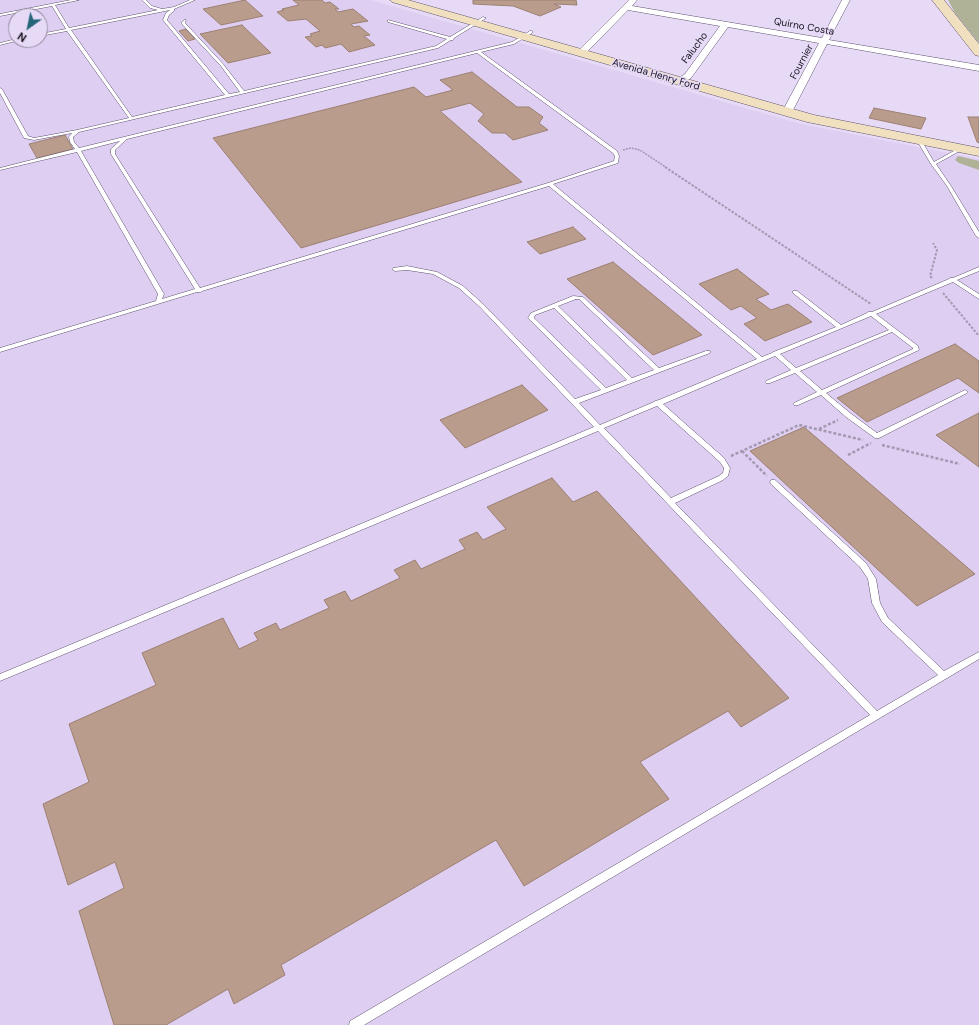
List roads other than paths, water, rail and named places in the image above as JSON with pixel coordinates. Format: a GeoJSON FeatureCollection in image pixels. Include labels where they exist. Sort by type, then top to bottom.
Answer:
{"type":"FeatureCollection","features":[{"type":"Feature","properties":{"kind":"main road","name":"Avenida Henry Ford"},"geometry":{"type":"LineString","coordinates":[[396,0],[585,50],[789,109],[838,126],[918,139],[979,152]]}},
{"type":"Feature","properties":{"kind":"main road","name":"Avenida Henry Ford"},"geometry":{"type":"LineString","coordinates":[[419,0],[480,21]]}},
{"type":"Feature","properties":{"kind":"main road"},"geometry":{"type":"LineString","coordinates":[[938,0],[979,52]]}},
{"type":"Feature","properties":{"kind":"street"},"geometry":{"type":"LineString","coordinates":[[585,50],[632,0]]}},
{"type":"Feature","properties":{"kind":"street","name":"Fournier"},"geometry":{"type":"LineString","coordinates":[[789,109],[846,0]]}},
{"type":"Feature","properties":{"kind":"street","name":"Quirno Costa"},"geometry":{"type":"LineString","coordinates":[[626,7],[979,68]]}},
{"type":"Feature","properties":{"kind":"street","name":"Falucho"},"geometry":{"type":"LineString","coordinates":[[683,79],[726,24]]}},
{"type":"Feature","properties":{"kind":"lane"},"geometry":{"type":"LineString","coordinates":[[0,15],[77,0]]}},
{"type":"Feature","properties":{"kind":"lane"},"geometry":{"type":"LineString","coordinates":[[144,0],[151,7],[163,10]]}},
{"type":"Feature","properties":{"kind":"lane"},"geometry":{"type":"LineString","coordinates":[[193,0],[175,8],[167,14],[166,20],[228,96]]}},
{"type":"Feature","properties":{"kind":"lane"},"geometry":{"type":"LineString","coordinates":[[53,5],[131,118]]}},
{"type":"Feature","properties":{"kind":"lane"},"geometry":{"type":"LineString","coordinates":[[48,34],[175,8]]}},
{"type":"Feature","properties":{"kind":"lane"},"geometry":{"type":"LineString","coordinates":[[185,21],[184,23],[222,65],[243,92]]}},
{"type":"Feature","properties":{"kind":"lane"},"geometry":{"type":"LineString","coordinates":[[389,21],[452,39]]}},
{"type":"Feature","properties":{"kind":"lane"},"geometry":{"type":"LineString","coordinates":[[0,88],[26,137],[34,139],[77,131],[432,48],[452,39],[480,21]]}},
{"type":"Feature","properties":{"kind":"lane"},"geometry":{"type":"LineString","coordinates":[[0,169],[478,52],[513,43],[528,34]]}},
{"type":"Feature","properties":{"kind":"lane"},"geometry":{"type":"LineString","coordinates":[[0,350],[200,291],[613,165],[618,159],[615,152],[478,52]]}},
{"type":"Feature","properties":{"kind":"lane"},"geometry":{"type":"LineString","coordinates":[[77,131],[71,137],[72,142],[161,294],[158,303]]}},
{"type":"Feature","properties":{"kind":"lane"},"geometry":{"type":"LineString","coordinates":[[129,137],[113,150],[113,154],[200,291]]}},
{"type":"Feature","properties":{"kind":"lane"},"geometry":{"type":"LineString","coordinates":[[918,139],[933,164],[949,186],[979,236]]}},
{"type":"Feature","properties":{"kind":"lane"},"geometry":{"type":"LineString","coordinates":[[933,164],[963,148]]}},
{"type":"Feature","properties":{"kind":"lane"},"geometry":{"type":"LineString","coordinates":[[550,184],[760,360]]}},
{"type":"Feature","properties":{"kind":"lane"},"geometry":{"type":"LineString","coordinates":[[395,269],[407,268],[436,273],[461,287],[482,306],[876,716]]}},
{"type":"Feature","properties":{"kind":"lane"},"geometry":{"type":"LineString","coordinates":[[0,678],[600,428],[657,402],[879,309],[979,269]]}},
{"type":"Feature","properties":{"kind":"lane"},"geometry":{"type":"LineString","coordinates":[[952,279],[979,296]]}},
{"type":"Feature","properties":{"kind":"lane"},"geometry":{"type":"LineString","coordinates":[[795,292],[839,326]]}},
{"type":"Feature","properties":{"kind":"lane"},"geometry":{"type":"LineString","coordinates":[[605,390],[531,318],[532,314],[575,297],[581,298],[658,370]]}},
{"type":"Feature","properties":{"kind":"lane"},"geometry":{"type":"LineString","coordinates":[[554,305],[631,381]]}},
{"type":"Feature","properties":{"kind":"lane"},"geometry":{"type":"LineString","coordinates":[[796,404],[916,350],[916,347],[870,313]]}},
{"type":"Feature","properties":{"kind":"lane"},"geometry":{"type":"LineString","coordinates":[[768,382],[892,330]]}},
{"type":"Feature","properties":{"kind":"lane"},"geometry":{"type":"LineString","coordinates":[[574,402],[708,352]]}},
{"type":"Feature","properties":{"kind":"lane"},"geometry":{"type":"LineString","coordinates":[[776,353],[848,415],[877,436],[965,392]]}},
{"type":"Feature","properties":{"kind":"lane"},"geometry":{"type":"LineString","coordinates":[[657,402],[722,460],[727,468],[726,474],[721,478],[670,502]]}},
{"type":"Feature","properties":{"kind":"lane"},"geometry":{"type":"LineString","coordinates":[[773,482],[863,565],[872,579],[876,603],[885,620],[919,654],[944,676]]}},
{"type":"Feature","properties":{"kind":"lane"},"geometry":{"type":"LineString","coordinates":[[354,1025],[979,655]]}}]}
